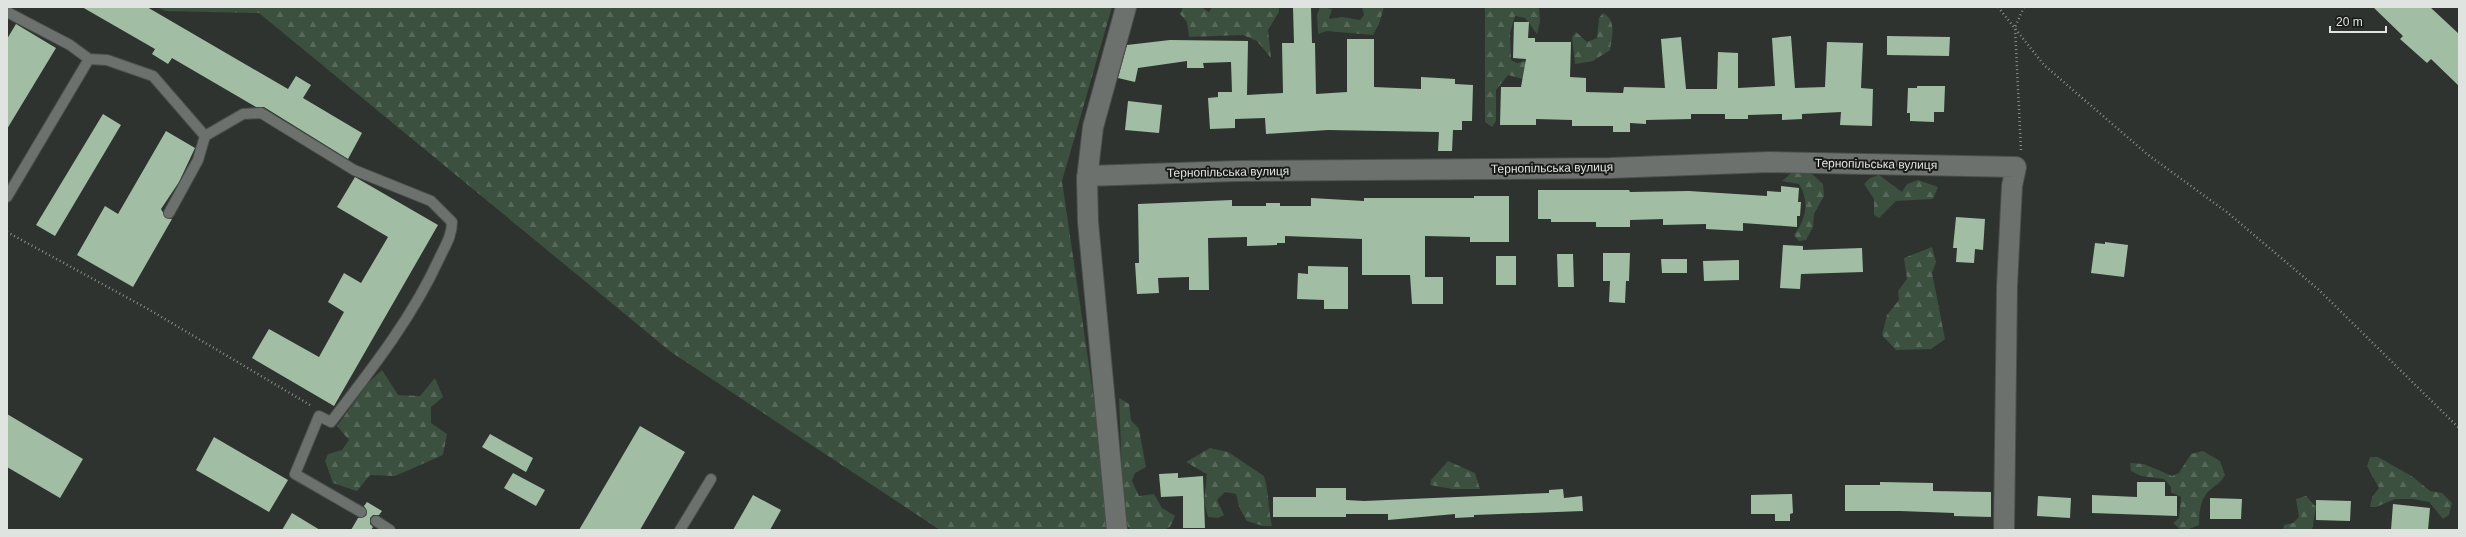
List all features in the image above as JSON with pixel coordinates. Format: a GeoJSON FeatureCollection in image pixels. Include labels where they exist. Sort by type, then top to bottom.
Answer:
{"type":"FeatureCollection","features":[{"type":"Feature","properties":{"kind":"street"},"geometry":{"type":"LineString","coordinates":[[1117,530],[1088,222],[1087,176],[1093,127],[1126,7]]}},
{"type":"Feature","properties":{"kind":"street","name":"Тернопільська вулиця"},"geometry":{"type":"LineString","coordinates":[[1087,176],[1236,171],[1610,168],[1770,162],[2016,167]]}},
{"type":"Feature","properties":{"kind":"street"},"geometry":{"type":"LineString","coordinates":[[2004,530],[2007,286],[2012,186],[2016,167]]}},
{"type":"Feature","properties":{"kind":"lane"},"geometry":{"type":"LineString","coordinates":[[7,12],[70,45],[90,59],[107,60],[153,76],[205,136]]}},
{"type":"Feature","properties":{"kind":"lane"},"geometry":{"type":"LineString","coordinates":[[7,197],[90,59]]}},
{"type":"Feature","properties":{"kind":"lane"},"geometry":{"type":"LineString","coordinates":[[169,213],[198,160],[205,136],[243,114],[261,113],[354,170],[431,201],[452,222],[452,234],[431,277],[404,324],[331,422],[319,416],[295,474],[361,512]]}},
{"type":"Feature","properties":{"kind":"lane"},"geometry":{"type":"LineString","coordinates":[[680,530],[710,479]]}},
{"type":"Feature","properties":{"kind":"lane"},"geometry":{"type":"LineString","coordinates":[[376,521],[390,530]]}},
{"type":"Feature","properties":{"kind":"path"},"geometry":{"type":"LineString","coordinates":[[1998,7],[2044,65],[2147,154],[2228,213],[2319,290],[2459,428]]}},
{"type":"Feature","properties":{"kind":"path"},"geometry":{"type":"LineString","coordinates":[[2016,167],[2022,147],[2015,27],[2024,7]]}},
{"type":"Feature","properties":{"kind":"path"},"geometry":{"type":"LineString","coordinates":[[7,232],[307,401],[319,416]]}},
{"type":"Feature","properties":{"kind":"green space"},"geometry":{"type":"Polygon","coordinates":[[[157,7],[1112,7],[1062,181],[1113,530],[940,530],[671,352],[259,13],[165,11],[157,7]]]}},
{"type":"Feature","properties":{"kind":"green space"},"geometry":{"type":"Polygon","coordinates":[[[1183,7],[1201,7],[1209,12],[1212,7],[1279,7],[1279,12],[1268,30],[1271,58],[1257,41],[1243,35],[1189,37],[1187,22],[1180,14],[1183,7]]]}},
{"type":"Feature","properties":{"kind":"green space"},"geometry":{"type":"Polygon","coordinates":[[[1320,7],[1332,9],[1329,19],[1342,17],[1360,20],[1364,15],[1362,7],[1384,7],[1379,24],[1373,35],[1327,31],[1318,34],[1317,15],[1320,7]]]}},
{"type":"Feature","properties":{"kind":"green space"},"geometry":{"type":"Polygon","coordinates":[[[1485,7],[1539,7],[1540,22],[1537,34],[1525,18],[1515,16],[1510,33],[1511,60],[1517,63],[1524,61],[1538,68],[1527,80],[1508,75],[1496,90],[1496,121],[1492,127],[1485,122],[1485,7]]]}},
{"type":"Feature","properties":{"kind":"green space"},"geometry":{"type":"Polygon","coordinates":[[[1603,13],[1610,20],[1612,25],[1610,50],[1593,61],[1575,64],[1572,37],[1576,32],[1587,42],[1597,38],[1599,18],[1603,13]]]}},
{"type":"Feature","properties":{"kind":"green space"},"geometry":{"type":"Polygon","coordinates":[[[1797,168],[1812,174],[1823,184],[1824,196],[1814,214],[1813,227],[1806,240],[1799,241],[1794,235],[1804,217],[1805,197],[1799,184],[1782,181],[1797,168]]]}},
{"type":"Feature","properties":{"kind":"green space"},"geometry":{"type":"Polygon","coordinates":[[[1879,175],[1902,192],[1907,184],[1918,180],[1938,187],[1933,199],[1896,201],[1879,218],[1874,215],[1874,199],[1864,184],[1870,178],[1879,175]]]}},
{"type":"Feature","properties":{"kind":"green space"},"geometry":{"type":"Polygon","coordinates":[[[1932,247],[1936,262],[1932,273],[1945,339],[1931,349],[1896,350],[1882,335],[1887,315],[1899,300],[1898,291],[1907,279],[1904,258],[1932,247]]]}},
{"type":"Feature","properties":{"kind":"green space"},"geometry":{"type":"Polygon","coordinates":[[[382,370],[398,395],[420,396],[435,378],[443,397],[431,407],[431,423],[447,434],[443,455],[395,476],[370,475],[357,491],[333,483],[325,461],[328,454],[342,450],[349,440],[337,426],[368,383],[382,370]]]}},
{"type":"Feature","properties":{"kind":"green space"},"geometry":{"type":"Polygon","coordinates":[[[1119,398],[1129,404],[1131,420],[1139,429],[1146,467],[1135,473],[1132,481],[1139,496],[1154,494],[1162,508],[1175,516],[1170,527],[1164,530],[1130,530],[1120,513],[1118,492],[1122,473],[1119,398]]]}},
{"type":"Feature","properties":{"kind":"green space"},"geometry":{"type":"Polygon","coordinates":[[[1210,448],[1228,452],[1264,476],[1272,526],[1263,526],[1247,521],[1240,509],[1236,494],[1225,492],[1217,500],[1224,515],[1218,518],[1208,517],[1204,502],[1207,474],[1186,462],[1210,448]]]}},
{"type":"Feature","properties":{"kind":"green space"},"geometry":{"type":"Polygon","coordinates":[[[2203,451],[2220,461],[2225,475],[2221,481],[2206,494],[2202,502],[2199,525],[2187,530],[2181,530],[2173,523],[2179,518],[2181,497],[2171,492],[2171,487],[2164,479],[2141,476],[2131,471],[2130,463],[2144,464],[2172,476],[2179,473],[2191,454],[2203,451]]]}},
{"type":"Feature","properties":{"kind":"green space"},"geometry":{"type":"Polygon","coordinates":[[[2370,457],[2378,457],[2413,477],[2430,491],[2442,493],[2452,503],[2449,515],[2443,519],[2429,502],[2413,499],[2395,499],[2376,507],[2370,507],[2372,497],[2379,488],[2367,466],[2370,457]]]}},
{"type":"Feature","properties":{"kind":"green space"},"geometry":{"type":"Polygon","coordinates":[[[1448,461],[1475,473],[1480,489],[1452,489],[1430,485],[1431,480],[1448,461]]]}},
{"type":"Feature","properties":{"kind":"green space"},"geometry":{"type":"Polygon","coordinates":[[[2306,496],[2316,507],[2312,530],[2283,530],[2284,525],[2293,523],[2299,517],[2296,499],[2306,496]]]}},
{"type":"Feature","properties":{"kind":"building"},"geometry":{"type":"Polygon","coordinates":[[[82,7],[147,7],[288,89],[296,76],[311,85],[303,98],[362,133],[348,159],[264,107],[256,107],[172,58],[168,64],[152,54],[155,49],[82,7]]]}},
{"type":"Feature","properties":{"kind":"building"},"geometry":{"type":"Polygon","coordinates":[[[1293,7],[1311,7],[1312,43],[1315,43],[1316,94],[1347,92],[1347,39],[1374,39],[1374,87],[1421,89],[1421,77],[1455,79],[1455,84],[1473,85],[1472,121],[1462,121],[1462,130],[1453,130],[1452,151],[1438,151],[1439,132],[1328,130],[1266,134],[1265,118],[1235,119],[1235,128],[1210,129],[1208,98],[1218,97],[1218,92],[1232,92],[1231,62],[1203,63],[1204,68],[1187,68],[1187,61],[1138,68],[1135,82],[1118,78],[1127,45],[1170,40],[1248,41],[1247,95],[1283,93],[1282,43],[1294,43],[1293,7]]]}},
{"type":"Feature","properties":{"kind":"building"},"geometry":{"type":"Polygon","coordinates":[[[2373,7],[2430,7],[2459,34],[2459,86],[2431,59],[2427,63],[2400,39],[2403,36],[2373,7]]]}},
{"type":"Feature","properties":{"kind":"building"},"geometry":{"type":"Polygon","coordinates":[[[1514,22],[1529,22],[1528,38],[1535,38],[1535,42],[1571,42],[1570,77],[1586,78],[1586,92],[1623,93],[1624,87],[1665,88],[1661,39],[1681,37],[1686,89],[1717,89],[1718,52],[1738,53],[1738,88],[1775,86],[1772,38],[1791,36],[1795,88],[1825,87],[1827,42],[1863,43],[1861,88],[1873,89],[1872,126],[1840,125],[1841,112],[1802,114],[1802,119],[1782,120],[1782,114],[1748,115],[1748,119],[1725,119],[1725,114],[1691,114],[1691,119],[1646,120],[1646,124],[1630,123],[1630,132],[1613,132],[1613,126],[1572,126],[1572,120],[1536,119],[1536,125],[1500,125],[1501,87],[1521,87],[1526,59],[1513,58],[1514,22]]]}},
{"type":"Feature","properties":{"kind":"building"},"geometry":{"type":"Polygon","coordinates":[[[16,24],[56,48],[7,129],[7,39],[16,24]]]}},
{"type":"Feature","properties":{"kind":"building"},"geometry":{"type":"Polygon","coordinates":[[[1887,36],[1950,37],[1949,56],[1887,55],[1887,36]]]}},
{"type":"Feature","properties":{"kind":"building"},"geometry":{"type":"Polygon","coordinates":[[[1917,86],[1945,86],[1944,112],[1934,112],[1934,122],[1910,121],[1910,113],[1907,113],[1908,88],[1917,88],[1917,86]]]}},
{"type":"Feature","properties":{"kind":"building"},"geometry":{"type":"Polygon","coordinates":[[[1128,101],[1162,105],[1159,133],[1125,130],[1128,101]]]}},
{"type":"Feature","properties":{"kind":"building"},"geometry":{"type":"Polygon","coordinates":[[[103,114],[121,125],[55,236],[36,225],[103,114]]]}},
{"type":"Feature","properties":{"kind":"building"},"geometry":{"type":"Polygon","coordinates":[[[166,131],[195,148],[179,182],[161,209],[166,218],[172,219],[133,287],[77,255],[105,206],[118,214],[166,131]]]}},
{"type":"Feature","properties":{"kind":"building"},"geometry":{"type":"Polygon","coordinates":[[[355,177],[438,225],[334,406],[252,358],[269,329],[319,357],[344,312],[328,302],[344,273],[361,283],[388,237],[337,207],[355,177]]]}},
{"type":"Feature","properties":{"kind":"building"},"geometry":{"type":"Polygon","coordinates":[[[1781,186],[1799,188],[1798,202],[1801,202],[1800,216],[1797,216],[1797,227],[1743,223],[1743,231],[1706,229],[1706,224],[1663,225],[1663,219],[1630,220],[1630,227],[1596,227],[1596,222],[1551,222],[1551,219],[1538,219],[1538,190],[1629,190],[1630,192],[1689,191],[1767,196],[1767,191],[1781,192],[1781,186]]]}},
{"type":"Feature","properties":{"kind":"building"},"geometry":{"type":"Polygon","coordinates":[[[1474,196],[1509,196],[1509,242],[1470,242],[1470,237],[1425,236],[1425,277],[1443,277],[1443,304],[1412,304],[1410,275],[1362,275],[1362,239],[1285,236],[1285,243],[1277,243],[1277,245],[1247,246],[1247,237],[1208,238],[1209,290],[1189,290],[1189,277],[1158,278],[1159,293],[1137,294],[1135,263],[1139,263],[1138,204],[1232,200],[1232,206],[1266,206],[1266,203],[1280,203],[1280,206],[1311,206],[1311,198],[1364,201],[1364,198],[1474,198],[1474,196]]]}},
{"type":"Feature","properties":{"kind":"building"},"geometry":{"type":"Polygon","coordinates":[[[1956,217],[1985,219],[1983,250],[1975,249],[1974,263],[1956,262],[1957,248],[1953,248],[1956,217]]]}},
{"type":"Feature","properties":{"kind":"building"},"geometry":{"type":"Polygon","coordinates":[[[2105,242],[2128,245],[2124,277],[2091,273],[2095,243],[2105,244],[2105,242]]]}},
{"type":"Feature","properties":{"kind":"building"},"geometry":{"type":"Polygon","coordinates":[[[1783,245],[1803,246],[1803,250],[1862,248],[1863,272],[1801,274],[1800,289],[1780,288],[1783,245]]]}},
{"type":"Feature","properties":{"kind":"building"},"geometry":{"type":"Polygon","coordinates":[[[1603,253],[1630,253],[1629,281],[1626,281],[1625,303],[1609,302],[1610,281],[1603,281],[1603,253]]]}},
{"type":"Feature","properties":{"kind":"building"},"geometry":{"type":"Polygon","coordinates":[[[1557,254],[1573,254],[1574,287],[1558,287],[1557,254]]]}},
{"type":"Feature","properties":{"kind":"building"},"geometry":{"type":"Polygon","coordinates":[[[1496,256],[1516,256],[1516,285],[1496,285],[1496,256]]]}},
{"type":"Feature","properties":{"kind":"building"},"geometry":{"type":"Polygon","coordinates":[[[1661,259],[1687,259],[1687,273],[1662,273],[1661,259]]]}},
{"type":"Feature","properties":{"kind":"building"},"geometry":{"type":"Polygon","coordinates":[[[1739,260],[1739,280],[1704,281],[1703,261],[1739,260]]]}},
{"type":"Feature","properties":{"kind":"building"},"geometry":{"type":"Polygon","coordinates":[[[1308,266],[1348,267],[1348,309],[1324,309],[1324,300],[1297,299],[1298,273],[1308,274],[1308,266]]]}},
{"type":"Feature","properties":{"kind":"building"},"geometry":{"type":"Polygon","coordinates":[[[7,414],[83,459],[60,498],[7,467],[7,414]]]}},
{"type":"Feature","properties":{"kind":"building"},"geometry":{"type":"Polygon","coordinates":[[[640,426],[685,452],[640,530],[579,530],[640,426]]]}},
{"type":"Feature","properties":{"kind":"building"},"geometry":{"type":"Polygon","coordinates":[[[490,434],[533,458],[526,472],[482,447],[490,434]]]}},
{"type":"Feature","properties":{"kind":"building"},"geometry":{"type":"Polygon","coordinates":[[[214,437],[288,480],[269,512],[196,470],[214,437]]]}},
{"type":"Feature","properties":{"kind":"building"},"geometry":{"type":"Polygon","coordinates":[[[513,473],[545,490],[536,506],[504,488],[513,473]]]}},
{"type":"Feature","properties":{"kind":"building"},"geometry":{"type":"Polygon","coordinates":[[[1178,473],[1178,478],[1203,476],[1205,528],[1183,528],[1183,496],[1161,497],[1159,474],[1178,473]]]}},
{"type":"Feature","properties":{"kind":"building"},"geometry":{"type":"Polygon","coordinates":[[[1880,482],[1933,483],[1933,491],[1991,492],[1991,517],[1954,516],[1954,513],[1845,511],[1845,485],[1880,485],[1880,482]]]}},
{"type":"Feature","properties":{"kind":"building"},"geometry":{"type":"Polygon","coordinates":[[[2137,482],[2165,482],[2165,496],[2177,496],[2177,516],[2092,513],[2092,495],[2137,497],[2137,482]]]}},
{"type":"Feature","properties":{"kind":"building"},"geometry":{"type":"Polygon","coordinates":[[[1316,488],[1346,488],[1346,500],[1364,501],[1549,493],[1549,490],[1563,489],[1564,498],[1582,496],[1583,511],[1474,515],[1474,517],[1455,518],[1455,514],[1388,520],[1388,514],[1346,514],[1346,517],[1273,517],[1273,497],[1316,497],[1316,488]]]}},
{"type":"Feature","properties":{"kind":"building"},"geometry":{"type":"Polygon","coordinates":[[[1792,494],[1793,513],[1790,514],[1790,521],[1775,521],[1775,514],[1751,514],[1751,495],[1792,494]]]}},
{"type":"Feature","properties":{"kind":"building"},"geometry":{"type":"Polygon","coordinates":[[[753,495],[781,510],[770,530],[733,530],[753,495]]]}},
{"type":"Feature","properties":{"kind":"building"},"geometry":{"type":"Polygon","coordinates":[[[2038,496],[2071,498],[2070,518],[2037,516],[2038,496]]]}},
{"type":"Feature","properties":{"kind":"building"},"geometry":{"type":"Polygon","coordinates":[[[2210,498],[2242,499],[2241,519],[2210,519],[2210,498]]]}},
{"type":"Feature","properties":{"kind":"building"},"geometry":{"type":"Polygon","coordinates":[[[2316,500],[2351,501],[2350,521],[2316,520],[2316,500]]]}},
{"type":"Feature","properties":{"kind":"building"},"geometry":{"type":"Polygon","coordinates":[[[367,502],[382,511],[379,515],[373,515],[370,518],[370,524],[373,527],[371,530],[351,530],[358,518],[366,516],[367,512],[364,506],[367,502]]]}},
{"type":"Feature","properties":{"kind":"building"},"geometry":{"type":"Polygon","coordinates":[[[2393,504],[2430,508],[2428,530],[2391,530],[2393,504]]]}},
{"type":"Feature","properties":{"kind":"building"},"geometry":{"type":"Polygon","coordinates":[[[292,513],[320,530],[282,530],[292,513]]]}}]}
